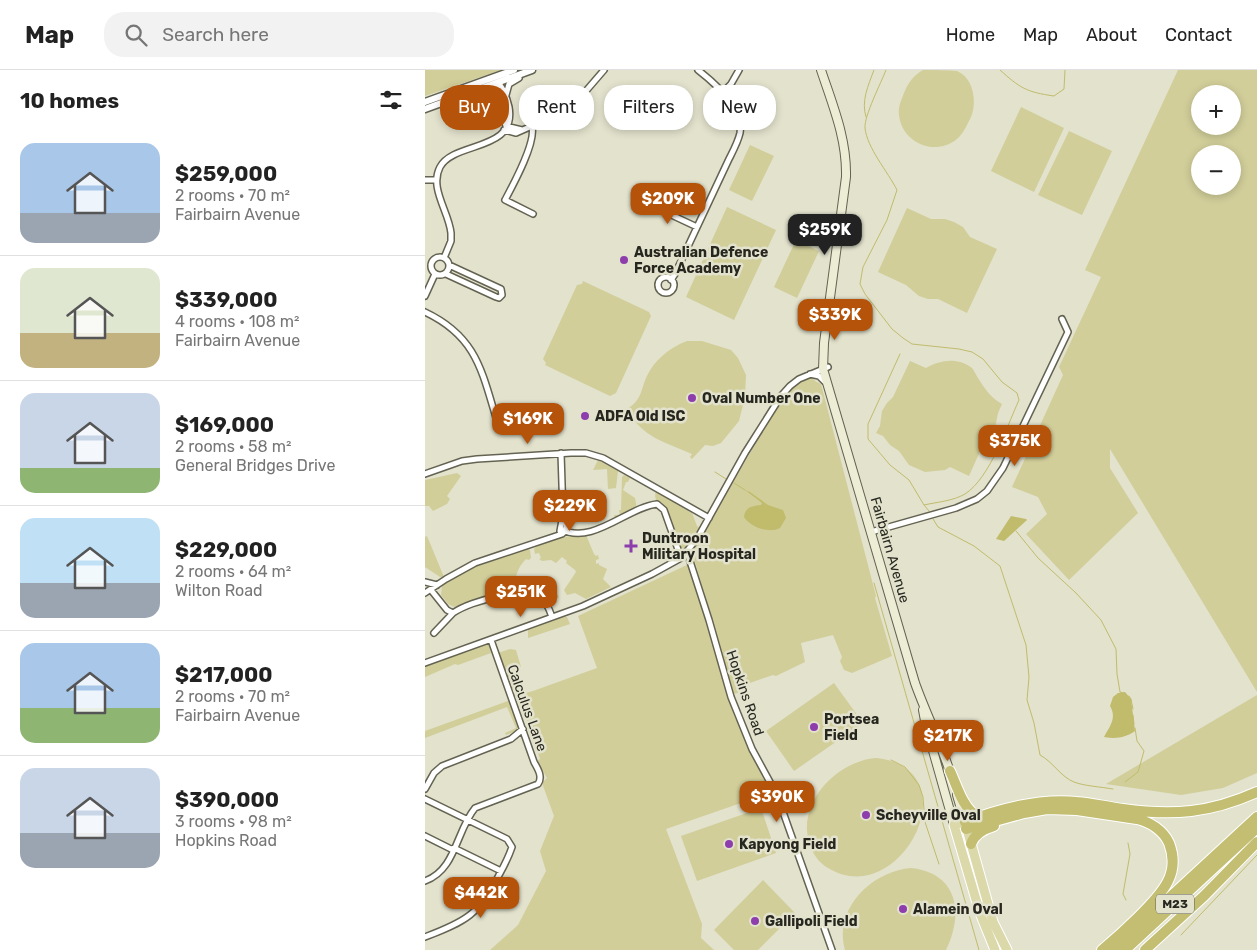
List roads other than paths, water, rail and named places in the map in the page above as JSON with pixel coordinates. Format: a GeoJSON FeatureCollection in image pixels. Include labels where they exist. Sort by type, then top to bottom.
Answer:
{"type":"FeatureCollection","features":[{"type":"Feature","properties":{"kind":"highway"},"geometry":{"type":"LineString","coordinates":[[950,771],[965,803],[973,814],[979,817]]}},
{"type":"Feature","properties":{"kind":"highway"},"geometry":{"type":"LineString","coordinates":[[960,827],[979,817],[1024,805],[1063,801],[1144,812],[1178,813],[1214,808],[1257,792]]}},
{"type":"Feature","properties":{"kind":"highway"},"geometry":{"type":"LineString","coordinates":[[971,844],[975,837],[988,828],[1028,817],[1047,809]]}},
{"type":"Feature","properties":{"kind":"highway"},"geometry":{"type":"LineString","coordinates":[[960,827],[1047,809],[1072,810],[1143,820],[1159,830],[1170,844],[1173,862],[1171,874],[1166,885],[1127,928],[1102,950]]}},
{"type":"Feature","properties":{"kind":"highway","name":"M23"},"geometry":{"type":"LineString","coordinates":[[1113,950],[1257,816]]}},
{"type":"Feature","properties":{"kind":"highway","name":"M23"},"geometry":{"type":"LineString","coordinates":[[1125,950],[1257,828]]}},
{"type":"Feature","properties":{"kind":"highway"},"geometry":{"type":"LineString","coordinates":[[1145,950],[1204,896],[1257,842]]}},
{"type":"Feature","properties":{"kind":"main road","name":"Fairbairn Avenue"},"geometry":{"type":"LineString","coordinates":[[821,70],[844,144],[846,160],[846,178],[823,358],[835,399],[834,404]]}},
{"type":"Feature","properties":{"kind":"main road","name":"Fairbairn Avenue"},"geometry":{"type":"LineString","coordinates":[[828,319],[825,382],[834,404],[903,645],[922,703],[926,726],[960,827],[971,844],[993,922],[1007,950]]}},
{"type":"Feature","properties":{"kind":"main road","name":"Fairbairn Avenue"},"geometry":{"type":"LineString","coordinates":[[922,703],[934,726],[950,771],[960,827],[980,913],[995,950]]}},
{"type":"Feature","properties":{"kind":"street"},"geometry":{"type":"LineString","coordinates":[[425,102],[514,70]]}},
{"type":"Feature","properties":{"kind":"street"},"geometry":{"type":"LineString","coordinates":[[490,85],[532,70]]}},
{"type":"Feature","properties":{"kind":"street"},"geometry":{"type":"LineString","coordinates":[[509,85],[512,81],[538,70]]}},
{"type":"Feature","properties":{"kind":"street"},"geometry":{"type":"LineString","coordinates":[[591,85],[604,70]]}},
{"type":"Feature","properties":{"kind":"street"},"geometry":{"type":"LineString","coordinates":[[699,70],[713,85]]}},
{"type":"Feature","properties":{"kind":"street"},"geometry":{"type":"LineString","coordinates":[[730,85],[739,70]]}},
{"type":"Feature","properties":{"kind":"street"},"geometry":{"type":"LineString","coordinates":[[496,83],[502,74]]}},
{"type":"Feature","properties":{"kind":"street"},"geometry":{"type":"LineString","coordinates":[[477,84],[496,83]]}},
{"type":"Feature","properties":{"kind":"street"},"geometry":{"type":"LineString","coordinates":[[425,109],[440,103]]}},
{"type":"Feature","properties":{"kind":"street"},"geometry":{"type":"LineString","coordinates":[[444,258],[451,241],[451,230],[436,180],[440,166],[458,153],[490,142],[503,130]]}},
{"type":"Feature","properties":{"kind":"street"},"geometry":{"type":"LineString","coordinates":[[532,130],[533,138],[529,149],[505,200],[533,214]]}},
{"type":"Feature","properties":{"kind":"street"},"geometry":{"type":"LineString","coordinates":[[671,280],[697,228],[740,130]]}},
{"type":"Feature","properties":{"kind":"street"},"geometry":{"type":"LineString","coordinates":[[425,180],[436,180]]}},
{"type":"Feature","properties":{"kind":"street"},"geometry":{"type":"LineString","coordinates":[[648,204],[697,228]]}},
{"type":"Feature","properties":{"kind":"street"},"geometry":{"type":"LineString","coordinates":[[445,274],[496,297],[500,297],[502,294],[500,288],[449,265],[444,258],[438,257],[432,262],[431,268],[435,274],[441,276],[449,270],[449,265]]}},
{"type":"Feature","properties":{"kind":"street"},"geometry":{"type":"LineString","coordinates":[[425,296],[435,274]]}},
{"type":"Feature","properties":{"kind":"street"},"geometry":{"type":"LineString","coordinates":[[425,312],[454,330],[473,352],[483,374],[498,424]]}},
{"type":"Feature","properties":{"kind":"street"},"geometry":{"type":"LineString","coordinates":[[871,532],[956,508],[977,499],[987,491],[1003,468],[1068,332],[1062,319]]}},
{"type":"Feature","properties":{"kind":"street"},"geometry":{"type":"LineString","coordinates":[[809,374],[818,367],[823,358]]}},
{"type":"Feature","properties":{"kind":"street"},"geometry":{"type":"LineString","coordinates":[[425,663],[583,606],[660,570],[681,558],[697,539],[745,453],[781,396],[799,379],[825,368]]}},
{"type":"Feature","properties":{"kind":"street"},"geometry":{"type":"LineString","coordinates":[[809,374],[819,376],[825,382]]}},
{"type":"Feature","properties":{"kind":"street"},"geometry":{"type":"LineString","coordinates":[[425,593],[475,563],[555,536],[563,530],[567,524],[563,515],[561,453]]}},
{"type":"Feature","properties":{"kind":"street"},"geometry":{"type":"LineString","coordinates":[[425,474],[462,461],[477,459],[583,453],[603,458],[709,518]]}},
{"type":"Feature","properties":{"kind":"street"},"geometry":{"type":"LineString","coordinates":[[563,530],[571,533],[592,531],[657,504],[661,505],[664,510],[681,558]]}},
{"type":"Feature","properties":{"kind":"street","name":"Hopkins Road"},"geometry":{"type":"LineString","coordinates":[[687,552],[731,697],[748,741],[777,795],[832,950]]}},
{"type":"Feature","properties":{"kind":"street"},"geometry":{"type":"LineString","coordinates":[[425,582],[437,585]]}},
{"type":"Feature","properties":{"kind":"street"},"geometry":{"type":"LineString","coordinates":[[431,590],[447,610],[453,613]]}},
{"type":"Feature","properties":{"kind":"street"},"geometry":{"type":"LineString","coordinates":[[434,632],[453,613],[491,597],[520,596],[542,601],[548,607],[552,617]]}},
{"type":"Feature","properties":{"kind":"street","name":"Calculus Lane"},"geometry":{"type":"LineString","coordinates":[[468,820],[472,811],[477,807],[538,784],[541,776],[534,762],[491,640]]}},
{"type":"Feature","properties":{"kind":"street"},"geometry":{"type":"LineString","coordinates":[[425,789],[434,773],[442,766],[515,737],[523,729]]}},
{"type":"Feature","properties":{"kind":"street"},"geometry":{"type":"LineString","coordinates":[[425,799],[507,839],[512,847],[489,894],[477,909],[456,925],[425,937]]}},
{"type":"Feature","properties":{"kind":"street"},"geometry":{"type":"LineString","coordinates":[[425,881],[441,871],[468,820]]}},
{"type":"Feature","properties":{"kind":"street"},"geometry":{"type":"LineString","coordinates":[[425,836],[451,849],[454,848],[501,872]]}},
{"type":"Feature","properties":{"kind":"waterway"},"geometry":{"type":"LineString","coordinates":[[866,117],[865,99],[874,70]]}},
{"type":"Feature","properties":{"kind":"waterway"},"geometry":{"type":"LineString","coordinates":[[886,70],[870,108],[865,128],[874,152],[897,190],[887,220],[863,267],[860,284],[865,294],[892,329],[903,338],[912,344],[972,352],[983,359],[1002,382],[1017,393],[1019,400],[990,464],[974,486],[965,494],[950,500],[924,505],[909,480],[890,465],[868,439],[868,424],[900,354]]}},
{"type":"Feature","properties":{"kind":"waterway"},"geometry":{"type":"LineString","coordinates":[[1000,70],[1024,88],[1054,96],[1064,89],[1065,70]]}},
{"type":"Feature","properties":{"kind":"waterway"},"geometry":{"type":"LineString","coordinates":[[715,472],[726,479]]}},
{"type":"Feature","properties":{"kind":"waterway"},"geometry":{"type":"LineString","coordinates":[[734,483],[745,490]]}},
{"type":"Feature","properties":{"kind":"waterway"},"geometry":{"type":"LineString","coordinates":[[924,505],[929,511]]}},
{"type":"Feature","properties":{"kind":"waterway"},"geometry":{"type":"LineString","coordinates":[[933,519],[938,527],[974,546],[1000,566],[1026,645],[1029,677],[1027,700],[1034,723],[1040,755],[1069,780],[1113,789]]}},
{"type":"Feature","properties":{"kind":"waterway"},"geometry":{"type":"LineString","coordinates":[[1016,531],[1038,558],[1076,593],[1101,620],[1116,649],[1120,692],[1126,694]]}},
{"type":"Feature","properties":{"kind":"waterway"},"geometry":{"type":"LineString","coordinates":[[874,583],[979,950]]}},
{"type":"Feature","properties":{"kind":"waterway"},"geometry":{"type":"LineString","coordinates":[[1129,696],[1133,709]]}},
{"type":"Feature","properties":{"kind":"waterway"},"geometry":{"type":"LineString","coordinates":[[1133,715],[1134,724]]}},
{"type":"Feature","properties":{"kind":"waterway"},"geometry":{"type":"LineString","coordinates":[[1125,782],[1138,772],[1144,751],[1137,741],[1135,728]]}},
{"type":"Feature","properties":{"kind":"waterway"},"geometry":{"type":"LineString","coordinates":[[891,760],[905,767],[919,785],[923,797],[925,822],[939,864]]}},
{"type":"Feature","properties":{"kind":"waterway"},"geometry":{"type":"LineString","coordinates":[[1126,900],[1123,894],[1130,854],[1128,843]]}},
{"type":"Feature","properties":{"kind":"waterway"},"geometry":{"type":"LineString","coordinates":[[1181,935],[1257,855]]}},
{"type":"Feature","properties":{"kind":"place","name":"Australian Defence Force Academy"},"geometry":{"type":"Point","coordinates":[624,260]}},
{"type":"Feature","properties":{"kind":"place","name":"Oval Number One"},"geometry":{"type":"Point","coordinates":[692,398]}},
{"type":"Feature","properties":{"kind":"place","name":"ADFA Old ISC"},"geometry":{"type":"Point","coordinates":[585,416]}},
{"type":"Feature","properties":{"kind":"place","name":"Duntroon Military Hospital"},"geometry":{"type":"Point","coordinates":[631,546]}},
{"type":"Feature","properties":{"kind":"place","name":"Portsea Field"},"geometry":{"type":"Point","coordinates":[814,727]}},
{"type":"Feature","properties":{"kind":"place","name":"Scheyville Oval"},"geometry":{"type":"Point","coordinates":[866,815]}},
{"type":"Feature","properties":{"kind":"place","name":"Kapyong Field"},"geometry":{"type":"Point","coordinates":[729,844]}},
{"type":"Feature","properties":{"kind":"place","name":"Alamein Oval"},"geometry":{"type":"Point","coordinates":[903,909]}},
{"type":"Feature","properties":{"kind":"place","name":"Gallipoli Field"},"geometry":{"type":"Point","coordinates":[755,921]}}]}
